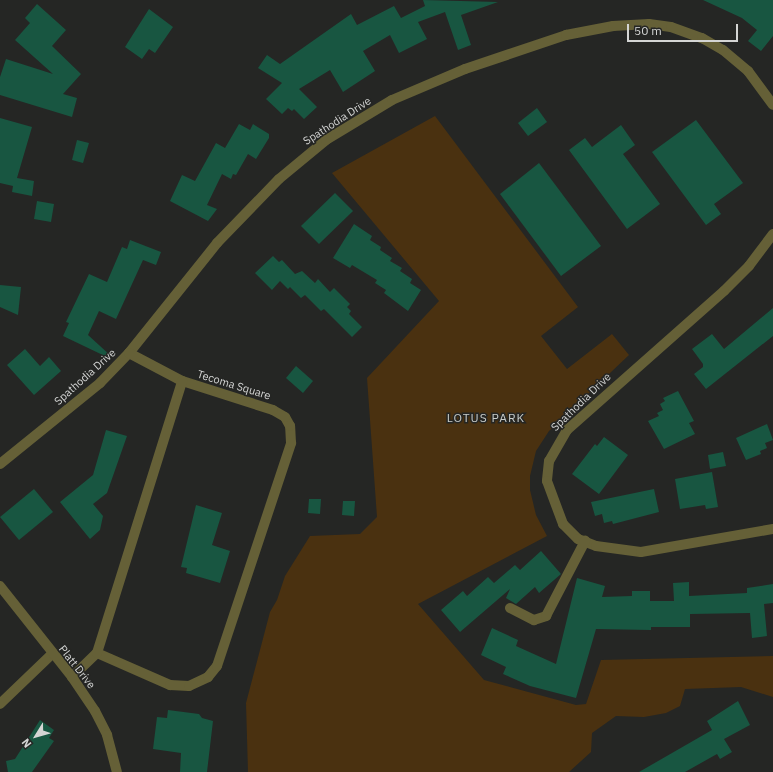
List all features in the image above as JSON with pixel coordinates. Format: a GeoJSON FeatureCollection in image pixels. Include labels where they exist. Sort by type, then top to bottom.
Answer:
{"type":"FeatureCollection","features":[{"type":"Feature","properties":{"kind":"street","name":"Spathodia Drive"},"geometry":{"type":"LineString","coordinates":[[0,464],[100,383],[129,353],[217,243],[302,158],[368,114],[451,75],[566,35],[613,26],[649,24],[671,27],[702,38],[723,50],[748,71],[773,105]]}},
{"type":"Feature","properties":{"kind":"street","name":"Spathodia Drive"},"geometry":{"type":"LineString","coordinates":[[773,234],[749,266],[724,291],[591,407],[558,442],[549,461],[547,481],[563,524],[578,539],[618,550],[640,552],[773,529]]}},
{"type":"Feature","properties":{"kind":"street"},"geometry":{"type":"LineString","coordinates":[[129,353],[182,381]]}},
{"type":"Feature","properties":{"kind":"street","name":"Tecoma Square"},"geometry":{"type":"LineString","coordinates":[[72,677],[96,652],[182,381],[273,410],[285,417],[290,426],[291,443],[217,666],[208,677],[189,686],[170,685],[96,652]]}},
{"type":"Feature","properties":{"kind":"street"},"geometry":{"type":"LineString","coordinates":[[510,608],[534,620],[546,616],[585,542]]}},
{"type":"Feature","properties":{"kind":"street","name":"Platt Drive"},"geometry":{"type":"LineString","coordinates":[[0,586],[52,654],[72,677],[107,735],[117,772]]}},
{"type":"Feature","properties":{"kind":"street"},"geometry":{"type":"LineString","coordinates":[[0,704],[52,654]]}},
{"type":"Feature","properties":{"kind":"shaded area"},"geometry":{"type":"Polygon","coordinates":[[[435,116],[578,307],[541,336],[567,369],[612,334],[629,355],[549,431],[536,451],[530,476],[530,490],[536,515],[547,536],[418,604],[484,680],[576,705],[586,704],[601,660],[773,656],[773,697],[741,687],[685,689],[680,706],[666,713],[644,717],[616,716],[592,733],[591,752],[569,772],[248,772],[246,703],[270,612],[277,600],[285,576],[310,536],[360,534],[377,517],[367,378],[439,301],[332,173],[435,116]]]}},
{"type":"Feature","properties":{"kind":"building"},"geometry":{"type":"Polygon","coordinates":[[[423,0],[498,2],[461,15],[471,45],[458,50],[445,12],[418,22],[427,39],[399,53],[390,35],[363,51],[375,71],[343,92],[330,70],[299,89],[317,107],[304,119],[294,109],[292,111],[288,108],[282,114],[266,99],[282,83],[258,68],[267,55],[280,64],[351,14],[357,25],[394,6],[401,18],[425,6],[423,0]]]}},
{"type":"Feature","properties":{"kind":"building"},"geometry":{"type":"Polygon","coordinates":[[[703,0],[773,0],[773,36],[761,51],[748,41],[757,30],[742,18],[703,0]]]}},
{"type":"Feature","properties":{"kind":"building"},"geometry":{"type":"Polygon","coordinates":[[[37,4],[66,30],[52,46],[81,74],[63,94],[77,98],[72,117],[0,95],[0,77],[6,59],[53,74],[15,40],[30,23],[25,18],[37,4]]]}},
{"type":"Feature","properties":{"kind":"building"},"geometry":{"type":"Polygon","coordinates":[[[149,9],[173,27],[155,53],[149,49],[142,59],[125,47],[149,9]]]}},
{"type":"Feature","properties":{"kind":"building"},"geometry":{"type":"Polygon","coordinates":[[[537,108],[547,122],[528,136],[518,123],[537,108]]]}},
{"type":"Feature","properties":{"kind":"building"},"geometry":{"type":"Polygon","coordinates":[[[0,118],[32,127],[17,178],[34,181],[32,196],[12,192],[13,186],[0,183],[0,118]]]}},
{"type":"Feature","properties":{"kind":"building"},"geometry":{"type":"Polygon","coordinates":[[[696,120],[743,183],[714,204],[721,214],[706,225],[652,152],[696,120]]]}},
{"type":"Feature","properties":{"kind":"building"},"geometry":{"type":"Polygon","coordinates":[[[239,124],[250,130],[253,124],[269,134],[269,138],[256,159],[248,154],[236,175],[233,174],[231,179],[222,174],[207,205],[217,209],[208,221],[170,201],[182,175],[195,181],[216,143],[225,148],[239,124]]]}},
{"type":"Feature","properties":{"kind":"building"},"geometry":{"type":"Polygon","coordinates":[[[621,125],[635,145],[623,154],[660,204],[627,229],[569,150],[585,138],[592,147],[621,125]]]}},
{"type":"Feature","properties":{"kind":"building"},"geometry":{"type":"Polygon","coordinates":[[[77,140],[89,143],[83,163],[72,160],[77,140]]]}},
{"type":"Feature","properties":{"kind":"building"},"geometry":{"type":"Polygon","coordinates":[[[539,163],[601,246],[561,276],[500,194],[539,163]]]}},
{"type":"Feature","properties":{"kind":"building"},"geometry":{"type":"Polygon","coordinates":[[[335,193],[353,211],[319,244],[301,226],[335,193]]]}},
{"type":"Feature","properties":{"kind":"building"},"geometry":{"type":"Polygon","coordinates":[[[37,201],[54,204],[51,222],[34,219],[37,201]]]}},
{"type":"Feature","properties":{"kind":"building"},"geometry":{"type":"Polygon","coordinates":[[[354,224],[372,236],[370,240],[381,247],[380,250],[392,258],[390,261],[402,268],[400,271],[412,279],[410,283],[421,290],[408,311],[384,293],[386,290],[375,283],[377,280],[352,265],[350,268],[333,258],[354,224]]]}},
{"type":"Feature","properties":{"kind":"building"},"geometry":{"type":"Polygon","coordinates":[[[130,240],[161,252],[156,265],[143,260],[116,319],[99,311],[88,335],[111,356],[109,358],[63,336],[69,323],[66,322],[89,274],[107,282],[122,247],[127,249],[130,240]]]}},
{"type":"Feature","properties":{"kind":"building"},"geometry":{"type":"Polygon","coordinates":[[[273,256],[279,262],[282,260],[295,274],[302,271],[315,283],[318,279],[330,292],[334,288],[350,304],[347,307],[351,311],[349,314],[362,327],[352,337],[324,309],[321,311],[305,295],[301,298],[290,287],[288,289],[280,281],[272,290],[255,273],[273,256]]]}},
{"type":"Feature","properties":{"kind":"building"},"geometry":{"type":"Polygon","coordinates":[[[0,285],[21,287],[18,315],[0,307],[0,285]]]}},
{"type":"Feature","properties":{"kind":"building"},"geometry":{"type":"Polygon","coordinates":[[[773,308],[773,336],[706,389],[694,374],[703,367],[703,364],[692,349],[712,334],[724,349],[773,308]]]}},
{"type":"Feature","properties":{"kind":"building"},"geometry":{"type":"Polygon","coordinates":[[[25,349],[40,366],[49,357],[61,371],[34,395],[7,365],[25,349]]]}},
{"type":"Feature","properties":{"kind":"building"},"geometry":{"type":"Polygon","coordinates":[[[296,366],[313,381],[303,393],[286,378],[296,366]]]}},
{"type":"Feature","properties":{"kind":"building"},"geometry":{"type":"Polygon","coordinates":[[[678,391],[694,421],[689,423],[695,434],[664,449],[648,421],[659,416],[657,413],[663,410],[660,404],[665,401],[663,398],[678,391]]]}},
{"type":"Feature","properties":{"kind":"building"},"geometry":{"type":"Polygon","coordinates":[[[767,424],[773,440],[765,443],[767,448],[760,451],[761,454],[746,460],[736,438],[767,424]]]}},
{"type":"Feature","properties":{"kind":"building"},"geometry":{"type":"Polygon","coordinates":[[[106,430],[127,436],[107,493],[93,504],[103,516],[100,530],[90,539],[60,502],[93,475],[106,430]]]}},
{"type":"Feature","properties":{"kind":"building"},"geometry":{"type":"Polygon","coordinates":[[[604,437],[628,455],[599,494],[572,474],[595,444],[597,446],[604,437]]]}},
{"type":"Feature","properties":{"kind":"building"},"geometry":{"type":"Polygon","coordinates":[[[723,452],[726,466],[710,469],[708,455],[723,452]]]}},
{"type":"Feature","properties":{"kind":"building"},"geometry":{"type":"Polygon","coordinates":[[[712,472],[718,507],[706,509],[705,505],[680,509],[675,479],[712,472]]]}},
{"type":"Feature","properties":{"kind":"building"},"geometry":{"type":"Polygon","coordinates":[[[34,489],[53,512],[19,540],[0,517],[34,489]]]}},
{"type":"Feature","properties":{"kind":"building"},"geometry":{"type":"Polygon","coordinates":[[[654,489],[659,512],[613,524],[612,521],[604,523],[602,514],[595,516],[591,502],[654,489]]]}},
{"type":"Feature","properties":{"kind":"building"},"geometry":{"type":"Polygon","coordinates":[[[309,499],[321,499],[320,514],[308,513],[309,499]]]}},
{"type":"Feature","properties":{"kind":"building"},"geometry":{"type":"Polygon","coordinates":[[[343,501],[355,501],[354,516],[342,515],[343,501]]]}},
{"type":"Feature","properties":{"kind":"building"},"geometry":{"type":"Polygon","coordinates":[[[196,505],[222,513],[212,545],[230,551],[220,583],[186,573],[187,568],[181,567],[196,505]]]}},
{"type":"Feature","properties":{"kind":"building"},"geometry":{"type":"Polygon","coordinates":[[[541,551],[561,574],[539,593],[535,587],[516,604],[506,598],[510,589],[460,632],[441,610],[463,591],[467,596],[488,577],[494,583],[515,565],[520,570],[541,551]]]}},
{"type":"Feature","properties":{"kind":"building"},"geometry":{"type":"Polygon","coordinates":[[[577,578],[605,586],[602,597],[632,596],[632,591],[650,591],[650,601],[674,601],[673,583],[689,582],[689,596],[747,593],[747,588],[773,584],[773,603],[764,604],[767,636],[752,638],[750,613],[690,614],[690,627],[651,627],[651,630],[596,629],[576,698],[530,686],[503,674],[506,667],[481,655],[492,628],[518,640],[516,646],[556,664],[577,578]]]}},
{"type":"Feature","properties":{"kind":"building"},"geometry":{"type":"Polygon","coordinates":[[[738,701],[750,725],[724,739],[732,752],[720,759],[717,754],[685,772],[639,772],[712,730],[707,721],[738,701]]]}},
{"type":"Feature","properties":{"kind":"building"},"geometry":{"type":"Polygon","coordinates":[[[168,710],[199,714],[202,718],[213,721],[207,772],[180,772],[181,753],[153,749],[157,717],[167,718],[168,710]]]}},
{"type":"Feature","properties":{"kind":"building"},"geometry":{"type":"Polygon","coordinates":[[[40,720],[54,730],[49,738],[54,741],[32,772],[8,772],[6,761],[15,759],[40,720]]]}},
{"type":"Feature","properties":{"kind":"district","name":"LOTUS PARK"},"geometry":{"type":"Point","coordinates":[486,418]}}]}
